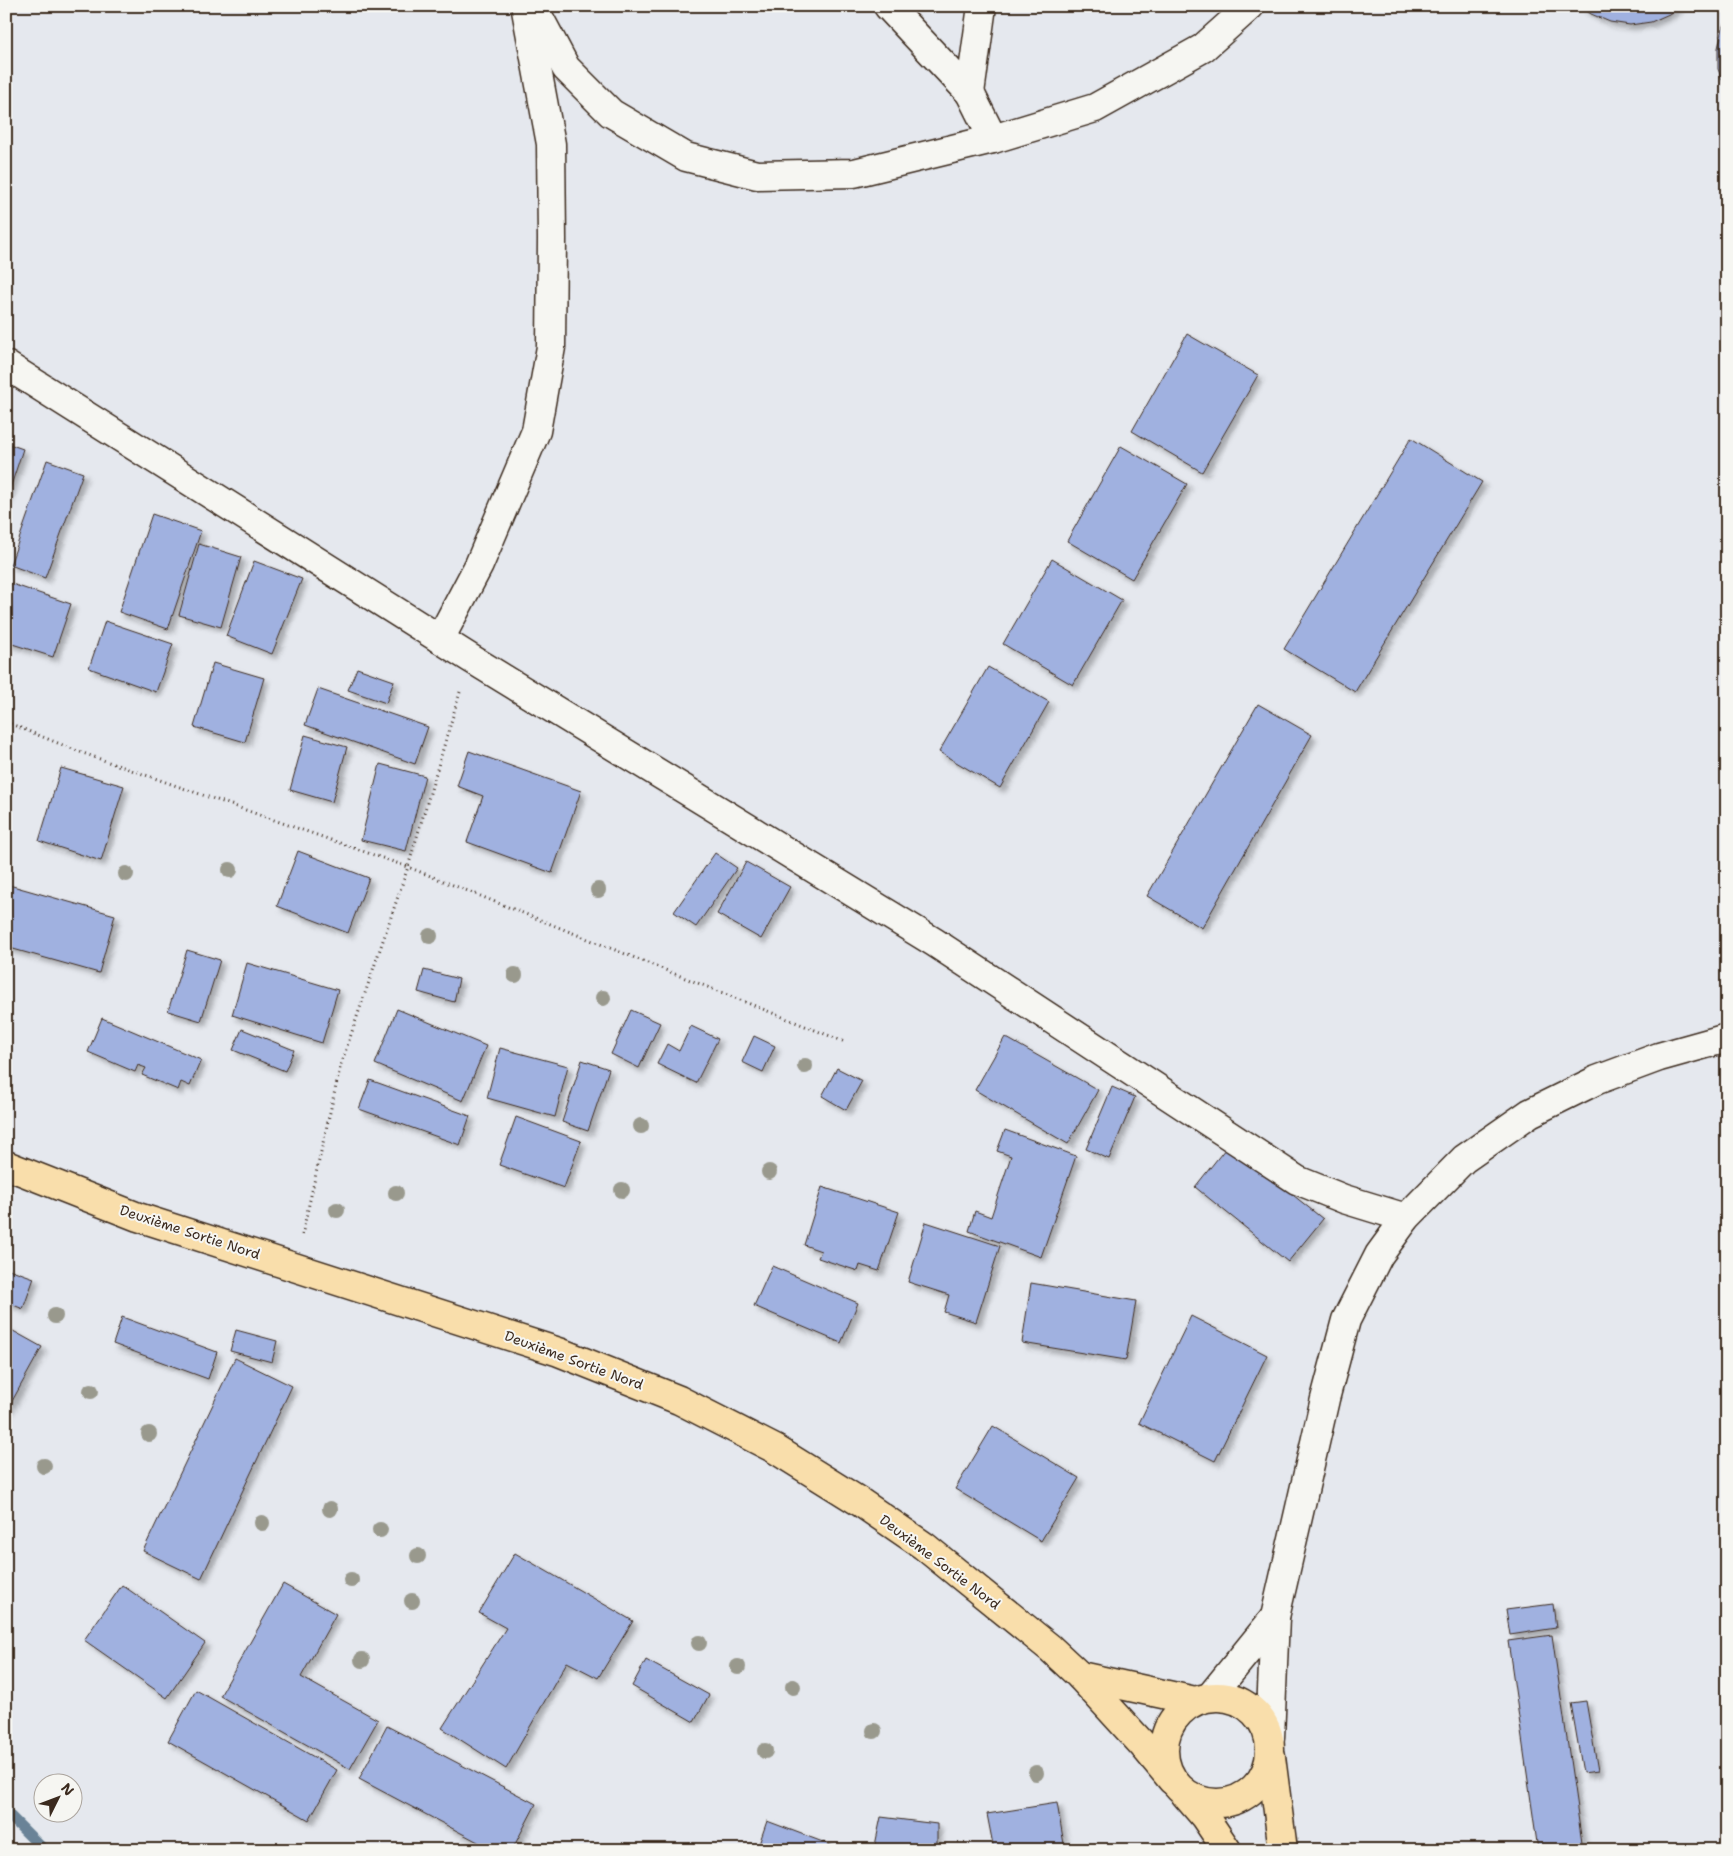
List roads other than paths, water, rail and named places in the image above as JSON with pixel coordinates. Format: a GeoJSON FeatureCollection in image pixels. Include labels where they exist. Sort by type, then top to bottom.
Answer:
{"type":"FeatureCollection","features":[{"type":"Feature","properties":{"kind":"main road","name":"Deuxième Sortie Nord"},"geometry":{"type":"LineString","coordinates":[[6,1165],[138,1217],[559,1352],[679,1400],[775,1449],[860,1502],[924,1546],[1050,1648],[1080,1676],[1143,1745],[1204,1816],[1227,1850]]}},
{"type":"Feature","properties":{"kind":"main road"},"geometry":{"type":"LineString","coordinates":[[1080,1676],[1203,1699],[1230,1698],[1248,1706],[1261,1720],[1270,1747],[1283,1850]]}},
{"type":"Feature","properties":{"kind":"main road"},"geometry":{"type":"LineString","coordinates":[[1203,1699],[1180,1711],[1168,1726],[1163,1743],[1164,1762],[1178,1787],[1202,1802],[1220,1804],[1238,1800],[1254,1790],[1265,1775],[1270,1747]]}},
{"type":"Feature","properties":{"kind":"street"},"geometry":{"type":"LineString","coordinates":[[440,639],[479,565],[536,432],[551,346],[551,144],[525,6]]}},
{"type":"Feature","properties":{"kind":"street"},"geometry":{"type":"LineString","coordinates":[[532,6],[566,68],[611,113],[686,157],[757,175],[854,173],[993,138],[1095,108],[1203,48],[1250,6]]}},
{"type":"Feature","properties":{"kind":"street"},"geometry":{"type":"LineString","coordinates":[[888,6],[970,93],[993,138]]}},
{"type":"Feature","properties":{"kind":"street"},"geometry":{"type":"LineString","coordinates":[[970,93],[982,6]]}},
{"type":"Feature","properties":{"kind":"street"},"geometry":{"type":"LineString","coordinates":[[6,364],[470,658],[934,942],[1297,1180],[1344,1199],[1406,1218]]}},
{"type":"Feature","properties":{"kind":"street"},"geometry":{"type":"LineString","coordinates":[[1270,1747],[1275,1617],[1325,1399],[1346,1320],[1379,1256],[1406,1218],[1464,1158],[1530,1113],[1597,1080],[1659,1057],[1727,1038]]}},
{"type":"Feature","properties":{"kind":"street"},"geometry":{"type":"LineString","coordinates":[[1203,1699],[1275,1617]]}},
{"type":"Feature","properties":{"kind":"waterway"},"geometry":{"type":"LineString","coordinates":[[6,1812],[44,1850]]}}]}
